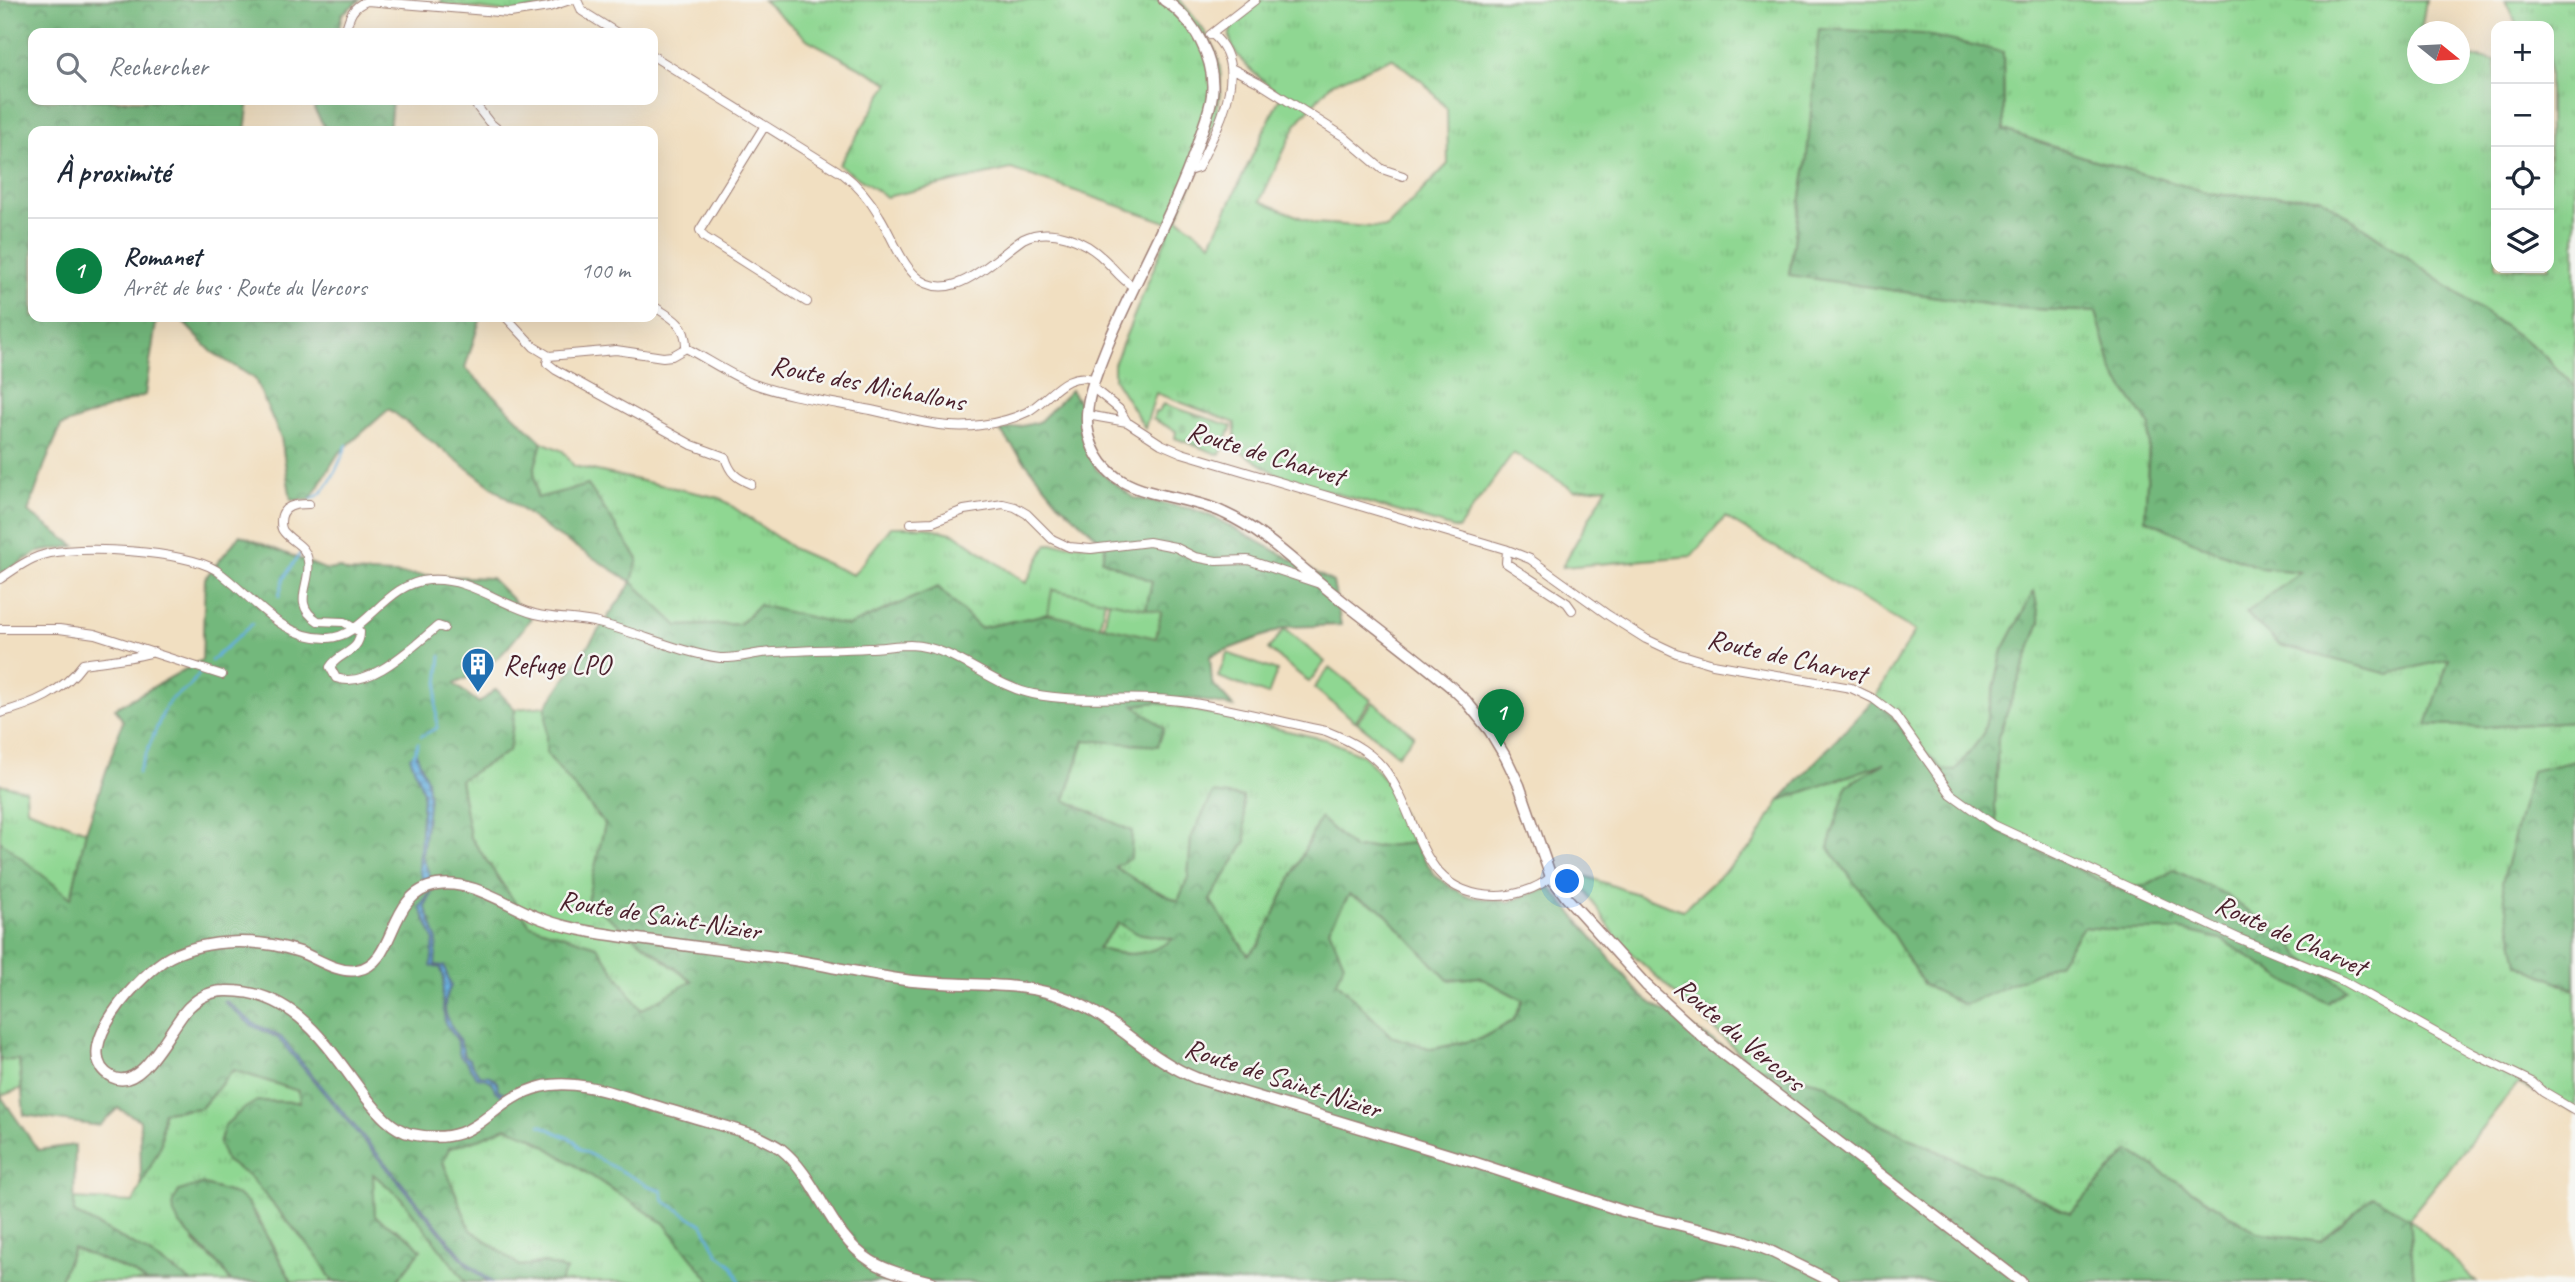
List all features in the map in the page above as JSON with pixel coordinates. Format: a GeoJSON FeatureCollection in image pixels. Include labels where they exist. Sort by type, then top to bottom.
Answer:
{"type":"FeatureCollection","features":[{"type":"Feature","properties":{"kind":"main road"},"geometry":{"type":"LineString","coordinates":[[1087,415],[1094,384],[1114,329],[1188,171],[1212,94],[1210,67],[1199,39],[1179,11],[1164,0]]}},
{"type":"Feature","properties":{"kind":"main road","name":"Route du Vercors"},"geometry":{"type":"LineString","coordinates":[[1087,415],[1089,435],[1100,461],[1117,478],[1139,490],[1201,504],[1229,515],[1323,585],[1466,701],[1490,730],[1519,785],[1550,877],[1646,985],[1698,1033],[2021,1282]]}},
{"type":"Feature","properties":{"kind":"main road","name":"Route de Saint-Nizier"},"geometry":{"type":"LineString","coordinates":[[932,1282],[900,1274],[871,1261],[844,1238],[798,1167],[781,1149],[757,1136],[602,1090],[568,1085],[542,1086],[511,1098],[478,1126],[463,1133],[443,1136],[411,1134],[398,1129],[380,1114],[306,1022],[287,1006],[268,996],[249,991],[218,990],[202,997],[188,1008],[142,1070],[128,1080],[114,1078],[102,1066],[98,1054],[100,1037],[111,1016],[138,983],[160,962],[174,955],[220,943],[272,945],[355,971],[368,966],[377,958],[396,919],[410,898],[435,885],[461,886],[538,918],[574,928],[812,963],[903,980],[1015,987],[1053,993],[1093,1010],[1157,1058],[1196,1078],[1476,1163],[1623,1211],[1742,1240],[1833,1282]]}},
{"type":"Feature","properties":{"kind":"street"},"geometry":{"type":"LineString","coordinates":[[346,28],[349,16],[357,7],[368,1],[510,13],[549,7],[570,0]]}},
{"type":"Feature","properties":{"kind":"street"},"geometry":{"type":"LineString","coordinates":[[576,0],[582,11],[609,28]]}},
{"type":"Feature","properties":{"kind":"street"},"geometry":{"type":"LineString","coordinates":[[1199,39],[1212,34],[1255,0]]}},
{"type":"Feature","properties":{"kind":"street"},"geometry":{"type":"LineString","coordinates":[[1188,171],[1198,168],[1228,97],[1231,68],[1226,48],[1212,34]]}},
{"type":"Feature","properties":{"kind":"street"},"geometry":{"type":"LineString","coordinates":[[658,59],[857,184],[917,279],[936,286],[957,284],[1023,239],[1047,233],[1083,244],[1102,257],[1123,280],[1134,287]]}},
{"type":"Feature","properties":{"kind":"street"},"geometry":{"type":"LineString","coordinates":[[1231,68],[1343,136],[1382,169],[1403,176]]}},
{"type":"Feature","properties":{"kind":"street"},"geometry":{"type":"LineString","coordinates":[[476,105],[494,126]]}},
{"type":"Feature","properties":{"kind":"street"},"geometry":{"type":"LineString","coordinates":[[764,127],[700,230],[704,237],[807,302]]}},
{"type":"Feature","properties":{"kind":"street"},"geometry":{"type":"LineString","coordinates":[[511,322],[534,347],[549,356],[616,350],[672,356],[686,348],[685,337],[679,322],[658,309]]}},
{"type":"Feature","properties":{"kind":"street","name":"Route des Michallons"},"geometry":{"type":"LineString","coordinates":[[686,348],[749,382],[780,392],[956,428],[996,423],[1020,415],[1061,384],[1074,378],[1084,376],[1094,384]]}},
{"type":"Feature","properties":{"kind":"street"},"geometry":{"type":"LineString","coordinates":[[549,356],[547,363],[556,370],[692,445],[725,457],[729,469],[737,478],[751,484]]}},
{"type":"Feature","properties":{"kind":"street","name":"Route de Charvet"},"geometry":{"type":"LineString","coordinates":[[1094,384],[1127,422]]}},
{"type":"Feature","properties":{"kind":"street","name":"Route de Charvet"},"geometry":{"type":"LineString","coordinates":[[1087,415],[1127,422],[1161,444],[1182,453],[1530,559],[1608,615],[1646,639],[1676,653],[1713,664],[1851,688],[1874,699],[1895,715],[1951,794],[1994,825],[2240,939],[2343,981],[2472,1053],[2532,1082],[2543,1092],[2575,1111]]}},
{"type":"Feature","properties":{"kind":"street"},"geometry":{"type":"LineString","coordinates":[[309,503],[292,505],[284,510],[281,517],[284,532],[299,542],[308,561],[303,589],[306,609],[318,621],[344,622],[360,632],[358,643],[330,667],[336,678],[343,680],[364,677],[378,671],[405,654],[438,626],[444,628]]}},
{"type":"Feature","properties":{"kind":"street"},"geometry":{"type":"LineString","coordinates":[[911,523],[933,522],[964,510],[1003,504],[1014,506],[1027,514],[1052,539],[1069,547],[1091,549],[1142,543],[1162,544],[1195,557],[1216,561],[1248,560],[1323,585]]}},
{"type":"Feature","properties":{"kind":"street"},"geometry":{"type":"LineString","coordinates":[[0,579],[34,558],[58,552],[80,550],[167,555],[213,568],[270,618],[296,632],[329,638],[350,632],[411,583],[430,579],[467,584],[535,614],[594,622],[641,635],[679,650],[724,658],[763,653],[910,645],[935,649],[958,658],[1017,690],[1037,695],[1077,699],[1180,701],[1326,731],[1365,750],[1390,776],[1426,856],[1452,885],[1464,891],[1501,896],[1517,894],[1545,882],[1550,877]]}},
{"type":"Feature","properties":{"kind":"street"},"geometry":{"type":"LineString","coordinates":[[1507,550],[1506,563],[1567,603],[1572,610]]}},
{"type":"Feature","properties":{"kind":"street"},"geometry":{"type":"LineString","coordinates":[[0,629],[59,629],[95,634],[222,675]]}},
{"type":"Feature","properties":{"kind":"street"},"geometry":{"type":"LineString","coordinates":[[0,713],[43,699],[73,678],[83,664],[107,659],[134,658],[155,652]]}},
{"type":"Feature","properties":{"kind":"green space"},"geometry":{"type":"Polygon","coordinates":[[[0,0],[360,0],[342,14],[339,28],[28,28],[28,105],[248,105],[246,126],[28,126],[28,322],[156,322],[145,395],[61,426],[45,464],[28,512],[75,546],[39,552],[0,574],[0,0]]]}},
{"type":"Feature","properties":{"kind":"green space"},"geometry":{"type":"Polygon","coordinates":[[[441,0],[570,0],[514,13],[441,4],[441,0]]]}},
{"type":"Feature","properties":{"kind":"green space"},"geometry":{"type":"Polygon","coordinates":[[[763,0],[1180,0],[1210,41],[1220,69],[1221,87],[1214,125],[1178,218],[1211,243],[1281,95],[1246,65],[1232,46],[1232,27],[1251,7],[1251,0],[2426,0],[2423,21],[2407,21],[2407,84],[2470,84],[2470,57],[2491,60],[2491,273],[2554,273],[2554,21],[2515,21],[2505,0],[2575,0],[2575,387],[2537,349],[2320,197],[2216,195],[2084,157],[2004,130],[2003,52],[1806,165],[1789,275],[2012,308],[2096,312],[2114,374],[2150,426],[2145,519],[2261,568],[2302,572],[2388,674],[2449,658],[2428,725],[2487,727],[2575,721],[2575,761],[2531,772],[2518,964],[2575,990],[2575,1112],[2518,1083],[2409,1218],[2320,1242],[2257,1232],[2129,1151],[2070,1213],[1871,1120],[1825,1084],[1754,1066],[1620,943],[1573,872],[1683,910],[1754,844],[1780,800],[1890,761],[1893,935],[1924,985],[2058,963],[2083,927],[2181,930],[2221,939],[2294,986],[2346,988],[2300,956],[2290,939],[2174,870],[2150,884],[2123,891],[1997,831],[1995,807],[1998,737],[2040,622],[2034,592],[2003,650],[1983,735],[1955,771],[1942,769],[1874,699],[1915,631],[1725,517],[1692,556],[1562,567],[1607,487],[1574,490],[1513,453],[1458,529],[1283,478],[1235,448],[1235,423],[1156,393],[1145,428],[1114,379],[1114,364],[1172,224],[1011,169],[886,197],[839,165],[889,83],[808,40],[763,0]],[[1392,58],[1331,84],[1297,123],[1260,201],[1314,223],[1386,228],[1448,164],[1447,109],[1425,84],[1392,58]]]}},
{"type":"Feature","properties":{"kind":"green space"},"geometry":{"type":"Polygon","coordinates":[[[1819,29],[1923,34],[2003,52],[2004,130],[2084,157],[2216,195],[2320,197],[2537,349],[2575,387],[2575,721],[2487,727],[2427,725],[2449,659],[2388,674],[2280,645],[2246,613],[2301,572],[2261,568],[2205,547],[2145,519],[2150,426],[2114,374],[2096,312],[2012,308],[1789,275],[1806,165],[1819,29]]]}},
{"type":"Feature","properties":{"kind":"green space"},"geometry":{"type":"Polygon","coordinates":[[[315,105],[392,105],[389,126],[324,126],[314,109],[315,105]]]}},
{"type":"Feature","properties":{"kind":"green space"},"geometry":{"type":"Polygon","coordinates":[[[183,322],[479,322],[465,368],[542,442],[534,470],[537,498],[588,485],[638,559],[632,582],[550,531],[389,409],[338,454],[310,500],[291,500],[281,438],[255,379],[212,352],[183,322]]]}},
{"type":"Feature","properties":{"kind":"green space"},"geometry":{"type":"Polygon","coordinates":[[[1071,390],[1079,402],[1096,469],[1134,498],[1193,509],[1215,518],[1333,582],[1341,625],[1287,627],[1210,656],[1212,683],[1234,707],[1189,698],[1134,705],[1164,728],[1158,746],[1084,740],[1065,800],[1132,831],[1131,858],[1115,867],[1142,884],[1178,901],[1188,878],[1191,838],[1213,793],[1243,797],[1246,841],[1210,900],[1248,955],[1259,945],[1320,818],[1354,849],[1414,843],[1436,877],[1466,896],[1508,902],[1550,887],[1642,997],[1754,1066],[1825,1084],[1871,1120],[2070,1213],[2129,1151],[2257,1232],[2320,1242],[2373,1196],[2409,1218],[2414,1282],[711,1282],[664,1223],[531,1137],[506,1127],[449,1148],[443,1162],[470,1229],[520,1266],[545,1263],[566,1270],[560,1282],[466,1282],[401,1198],[373,1174],[375,1216],[412,1240],[421,1250],[396,1282],[333,1282],[318,1257],[249,1176],[226,1161],[219,1143],[225,1125],[242,1110],[257,1101],[300,1102],[298,1091],[233,1070],[201,1108],[163,1112],[161,1145],[141,1186],[140,1120],[118,1108],[99,1126],[24,1115],[19,1060],[0,1060],[0,841],[71,898],[86,831],[123,721],[115,708],[202,660],[205,578],[240,535],[327,570],[339,568],[347,572],[491,578],[531,618],[489,665],[454,684],[479,703],[496,689],[515,709],[509,751],[460,780],[470,836],[530,925],[597,946],[641,1010],[692,981],[587,901],[605,824],[546,753],[546,706],[632,582],[678,626],[740,624],[758,605],[848,626],[938,587],[980,628],[1048,614],[1156,637],[1161,613],[1146,609],[1152,581],[1102,560],[1106,545],[1058,502],[1000,431],[1039,422],[1071,390]],[[1349,895],[1329,929],[1344,963],[1337,982],[1391,1036],[1432,1049],[1480,1039],[1513,1021],[1523,1000],[1479,977],[1448,980],[1380,908],[1349,895]],[[1119,923],[1098,948],[1137,954],[1155,949],[1173,939],[1136,933],[1119,923]]]}},
{"type":"Feature","properties":{"kind":"green space"},"geometry":{"type":"Polygon","coordinates":[[[1163,404],[1232,426],[1220,455],[1175,438],[1176,431],[1153,419],[1155,412],[1159,412],[1163,404]]]}},
{"type":"Feature","properties":{"kind":"green space"},"geometry":{"type":"Polygon","coordinates":[[[542,442],[563,451],[574,466],[720,498],[794,549],[853,575],[891,527],[927,527],[955,534],[1026,583],[1047,544],[1106,545],[1102,560],[1152,581],[1146,609],[1053,590],[1048,614],[980,628],[897,604],[848,627],[758,605],[740,624],[677,626],[632,582],[537,498],[534,470],[542,442]]]}},
{"type":"Feature","properties":{"kind":"green space"},"geometry":{"type":"Polygon","coordinates":[[[1052,590],[1105,600],[1100,626],[1048,614],[1052,590]]]}},
{"type":"Feature","properties":{"kind":"green space"},"geometry":{"type":"Polygon","coordinates":[[[2034,591],[2040,622],[1998,737],[1995,807],[1997,831],[2123,891],[2150,884],[2174,870],[2221,892],[2290,940],[2300,956],[2347,989],[2328,1003],[2294,986],[2221,939],[2181,930],[2083,927],[2058,963],[1970,1003],[1962,1004],[1924,985],[1893,935],[1828,847],[1847,785],[1885,763],[1780,800],[1874,699],[1942,769],[1955,771],[1983,735],[2003,650],[2034,591]]]}},
{"type":"Feature","properties":{"kind":"green space"},"geometry":{"type":"Polygon","coordinates":[[[1109,601],[1161,612],[1156,638],[1104,626],[1109,601]]]}},
{"type":"Feature","properties":{"kind":"green space"},"geometry":{"type":"Polygon","coordinates":[[[1285,629],[1325,662],[1309,682],[1268,649],[1285,629]]]}},
{"type":"Feature","properties":{"kind":"green space"},"geometry":{"type":"Polygon","coordinates":[[[1227,653],[1277,671],[1268,695],[1218,677],[1227,653]]]}},
{"type":"Feature","properties":{"kind":"green space"},"geometry":{"type":"Polygon","coordinates":[[[1330,667],[1371,700],[1355,721],[1314,688],[1330,667]]]}},
{"type":"Feature","properties":{"kind":"green space"},"geometry":{"type":"Polygon","coordinates":[[[1157,702],[1328,740],[1364,756],[1387,782],[1414,843],[1354,849],[1320,818],[1259,945],[1248,955],[1210,900],[1246,841],[1191,838],[1188,878],[1178,901],[1142,884],[1115,867],[1065,800],[1084,740],[1133,705],[1157,702]]]}},
{"type":"Feature","properties":{"kind":"green space"},"geometry":{"type":"Polygon","coordinates":[[[1373,702],[1414,735],[1398,755],[1357,722],[1373,702]]]}},
{"type":"Feature","properties":{"kind":"green space"},"geometry":{"type":"Polygon","coordinates":[[[546,706],[546,753],[605,824],[588,901],[692,982],[641,1010],[597,947],[530,925],[470,836],[460,780],[509,751],[515,709],[546,706]]]}},
{"type":"Feature","properties":{"kind":"green space"},"geometry":{"type":"Polygon","coordinates":[[[2575,761],[2575,990],[2518,964],[2502,883],[2531,771],[2575,761]]]}},
{"type":"Feature","properties":{"kind":"green space"},"geometry":{"type":"Polygon","coordinates":[[[0,784],[26,790],[27,809],[86,831],[71,899],[0,842],[0,784]]]}},
{"type":"Feature","properties":{"kind":"green space"},"geometry":{"type":"Polygon","coordinates":[[[1349,895],[1380,908],[1448,980],[1479,977],[1523,1000],[1513,1021],[1480,1039],[1432,1049],[1391,1037],[1337,982],[1329,929],[1349,895]]]}},
{"type":"Feature","properties":{"kind":"green space"},"geometry":{"type":"Polygon","coordinates":[[[1119,923],[1136,933],[1174,939],[1146,952],[1128,954],[1098,948],[1119,923]]]}},
{"type":"Feature","properties":{"kind":"green space"},"geometry":{"type":"Polygon","coordinates":[[[0,1060],[19,1060],[22,1088],[1,1096],[0,1060]]]}},
{"type":"Feature","properties":{"kind":"green space"},"geometry":{"type":"Polygon","coordinates":[[[233,1070],[299,1091],[300,1102],[257,1101],[226,1161],[249,1176],[318,1257],[333,1282],[292,1282],[256,1214],[238,1195],[201,1184],[194,1242],[221,1267],[231,1282],[192,1282],[140,1248],[74,1213],[74,1199],[133,1202],[161,1145],[163,1112],[201,1108],[233,1070]]]}},
{"type":"Feature","properties":{"kind":"green space"},"geometry":{"type":"Polygon","coordinates":[[[0,1095],[38,1150],[75,1145],[74,1213],[140,1248],[192,1282],[146,1282],[132,1272],[73,1248],[59,1282],[0,1282],[0,1095]]]}},
{"type":"Feature","properties":{"kind":"green space"},"geometry":{"type":"Polygon","coordinates":[[[506,1126],[531,1137],[664,1223],[711,1282],[560,1282],[565,1270],[545,1263],[520,1266],[470,1229],[443,1161],[449,1148],[481,1138],[506,1126]]]}},
{"type":"Feature","properties":{"kind":"green space"},"geometry":{"type":"Polygon","coordinates":[[[372,1173],[401,1198],[466,1282],[396,1282],[421,1250],[412,1240],[375,1216],[372,1173]]]}},
{"type":"Feature","properties":{"kind":"green space"},"geometry":{"type":"Polygon","coordinates":[[[201,1184],[238,1195],[248,1203],[292,1282],[231,1282],[221,1267],[179,1224],[174,1214],[173,1202],[179,1191],[201,1184]]]}},
{"type":"Feature","properties":{"kind":"green space"},"geometry":{"type":"Polygon","coordinates":[[[2409,1218],[2477,1282],[2414,1282],[2409,1218]]]}},
{"type":"Feature","properties":{"kind":"green space"},"geometry":{"type":"Polygon","coordinates":[[[73,1247],[132,1272],[146,1282],[59,1282],[73,1247]]]}},
{"type":"Feature","properties":{"kind":"water"},"geometry":{"type":"Polygon","coordinates":[[[416,753],[427,780],[429,798],[422,856],[431,879],[423,880],[419,870],[423,792],[410,757],[416,753]]]}},
{"type":"Feature","properties":{"kind":"water"},"geometry":{"type":"Polygon","coordinates":[[[431,891],[425,906],[437,938],[435,965],[444,966],[451,986],[446,998],[446,1016],[462,1046],[464,1056],[479,1075],[490,1076],[497,1082],[498,1090],[508,1095],[506,1098],[495,1091],[489,1080],[476,1077],[460,1056],[457,1040],[445,1023],[442,996],[444,979],[441,968],[431,966],[434,939],[420,907],[431,891]]]}},
{"type":"Feature","properties":{"kind":"water"},"geometry":{"type":"Polygon","coordinates":[[[224,1002],[253,1023],[281,1037],[468,1263],[492,1282],[488,1282],[467,1265],[278,1038],[251,1025],[224,1002]]]}},
{"type":"Feature","properties":{"kind":"waterway"},"geometry":{"type":"LineString","coordinates":[[312,499],[329,483],[347,445]]}},
{"type":"Feature","properties":{"kind":"waterway"},"geometry":{"type":"LineString","coordinates":[[279,596],[284,578],[301,552]]}},
{"type":"Feature","properties":{"kind":"waterway"},"geometry":{"type":"LineString","coordinates":[[211,661],[252,624]]}},
{"type":"Feature","properties":{"kind":"waterway"},"geometry":{"type":"LineString","coordinates":[[421,736],[437,728],[436,703],[441,656]]}},
{"type":"Feature","properties":{"kind":"waterway"},"geometry":{"type":"LineString","coordinates":[[138,773],[165,708],[171,699],[189,687],[201,671]]}},
{"type":"Feature","properties":{"kind":"waterway"},"geometry":{"type":"LineString","coordinates":[[413,757],[418,743]]}},
{"type":"Feature","properties":{"kind":"waterway"},"geometry":{"type":"LineString","coordinates":[[540,1125],[575,1141],[580,1149],[661,1190],[664,1201],[703,1225],[718,1254],[733,1266],[740,1282]]}},
{"type":"Feature","properties":{"kind":"place","name":"Refuge LPO"},"geometry":{"type":"Point","coordinates":[478,694]}},
{"type":"Feature","properties":{"kind":"place","name":"Romanet"},"geometry":{"type":"Point","coordinates":[1501,747]}}]}
